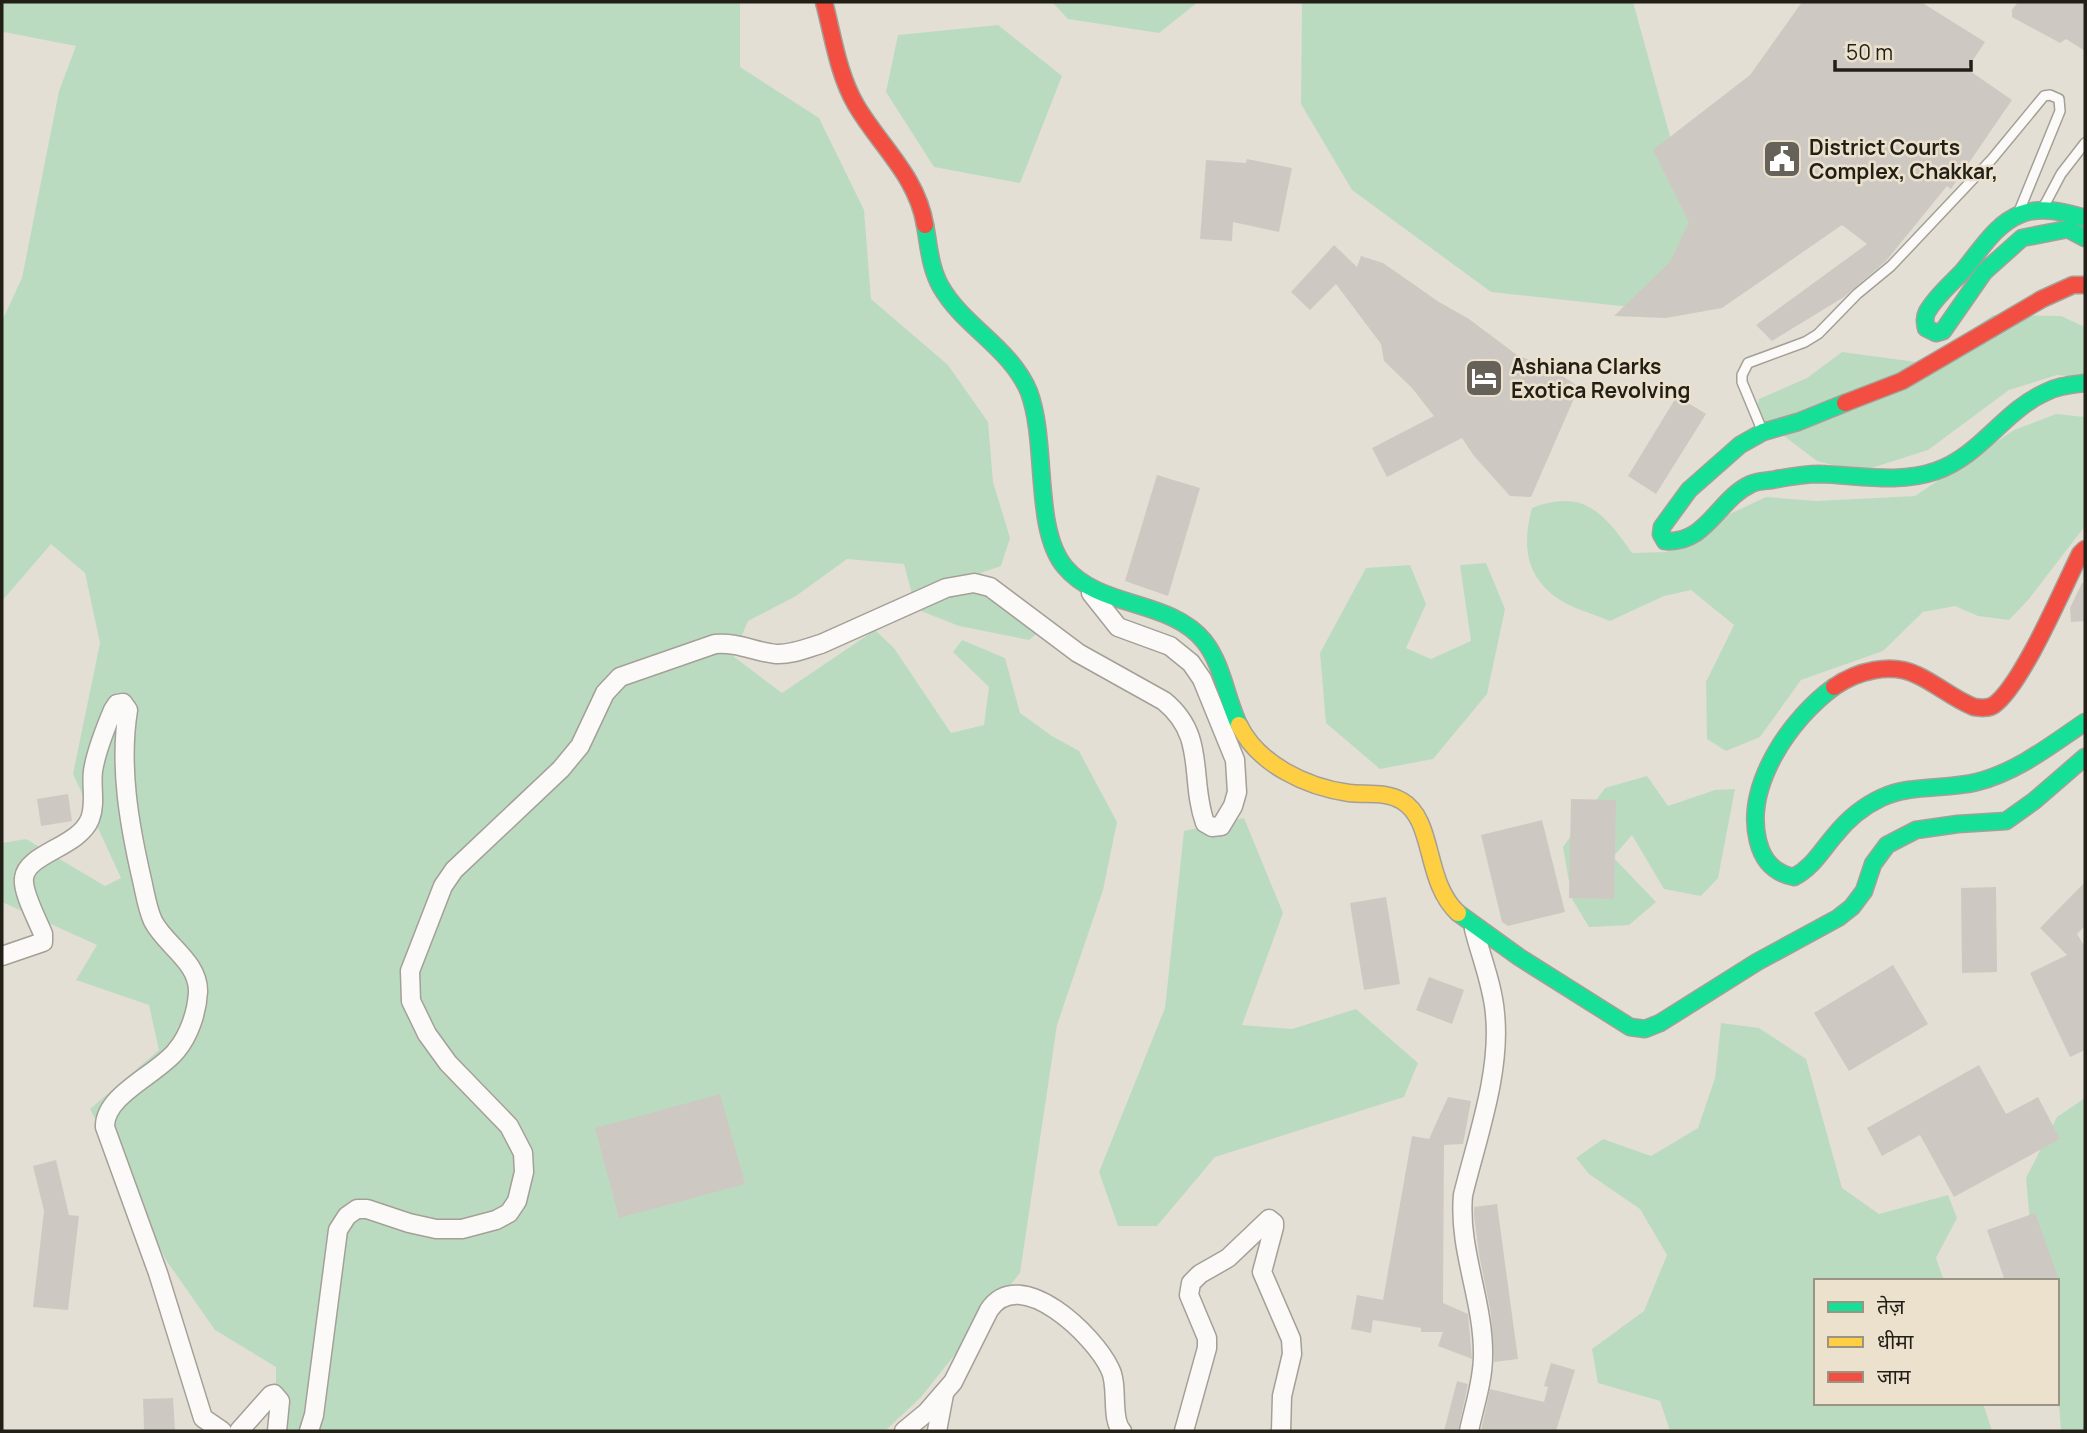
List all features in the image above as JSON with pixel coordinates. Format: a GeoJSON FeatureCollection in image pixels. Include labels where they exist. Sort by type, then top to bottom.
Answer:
{"type":"FeatureCollection","features":[{"type":"Feature","properties":{"kind":"main road"},"geometry":{"type":"LineString","coordinates":[[824,2],[845,80],[855,103],[909,176],[919,201],[928,254],[939,284],[953,305],[1015,365],[1031,397],[1040,431],[1048,533],[1064,566],[1087,587],[1181,622],[1207,643],[1240,727],[1253,748],[1268,761],[1317,785],[1346,792],[1391,796],[1407,803],[1418,817],[1438,888],[1449,904],[1474,926],[1542,973],[1630,1027],[1645,1029],[1660,1023],[1757,961],[1838,918],[1852,907],[1864,891],[1874,864],[1887,845],[1916,830],[2006,821],[2085,757]]}},
{"type":"Feature","properties":{"kind":"main road"},"geometry":{"type":"LineString","coordinates":[[2085,218],[2042,209],[2017,216],[1989,236],[1943,292],[1926,314],[1923,322],[1926,328],[1936,333],[1943,331],[1984,272],[2022,238],[2068,229],[2085,238]]}},
{"type":"Feature","properties":{"kind":"main road"},"geometry":{"type":"LineString","coordinates":[[2085,285],[2073,285],[2042,299],[1902,381],[1798,422],[1763,432],[1740,444],[1689,490],[1662,527],[1661,534],[1665,541],[1675,542],[1695,534],[1751,484],[1799,475],[1885,479],[1919,476],[1940,470],[1961,459],[2012,414],[2046,391],[2067,382],[2085,383]]}},
{"type":"Feature","properties":{"kind":"main road"},"geometry":{"type":"LineString","coordinates":[[2085,549],[2011,685],[1993,706],[1973,709],[1924,677],[1891,668],[1855,675],[1828,690],[1809,708],[1770,768],[1759,792],[1755,815],[1758,843],[1765,859],[1775,870],[1794,877],[1806,870],[1858,812],[1883,797],[1920,788],[1975,782],[2004,772],[2027,761],[2085,722]]}},
{"type":"Feature","properties":{"kind":"street"},"geometry":{"type":"LineString","coordinates":[[309,1431],[314,1415],[338,1230],[347,1216],[357,1209],[367,1209],[436,1229],[462,1229],[496,1220],[509,1213],[517,1201],[524,1172],[523,1153],[509,1126],[449,1063],[427,1034],[411,1001],[411,971],[443,886],[454,870],[561,769],[580,746],[612,684],[620,677],[715,643],[731,642],[777,654],[800,650],[821,644],[946,588],[974,583],[990,587],[1078,653],[1164,701],[1176,711],[1186,725],[1192,743],[1205,823],[1212,827],[1221,826],[1237,792],[1235,760],[1202,679],[1191,663],[1170,646],[1118,627],[1087,587]]}},
{"type":"Feature","properties":{"kind":"street"},"geometry":{"type":"LineString","coordinates":[[2,957],[43,942],[43,934],[25,888],[24,877],[37,860],[69,843],[86,827],[91,817],[94,766],[113,710],[117,704],[123,703],[128,710],[124,733],[124,776],[136,854],[149,912],[154,924],[195,975],[198,989],[186,1038],[175,1054],[111,1106],[105,1127],[158,1273],[203,1418],[222,1431]]}},
{"type":"Feature","properties":{"kind":"street"},"geometry":{"type":"LineString","coordinates":[[1469,1431],[1483,1358],[1480,1318],[1461,1213],[1494,1068],[1496,1042],[1495,1012],[1474,926]]}},
{"type":"Feature","properties":{"kind":"street"},"geometry":{"type":"LineString","coordinates":[[1184,1431],[1207,1348],[1207,1338],[1189,1295],[1191,1283],[1200,1274],[1228,1258],[1269,1219],[1274,1223],[1262,1272],[1291,1339],[1292,1354],[1282,1396],[1281,1431]]}},
{"type":"Feature","properties":{"kind":"street"},"geometry":{"type":"LineString","coordinates":[[904,1431],[944,1394],[961,1368],[993,1304],[1007,1295],[1025,1296],[1049,1304],[1084,1333],[1104,1357],[1114,1379],[1117,1424],[1122,1431]]}},
{"type":"Feature","properties":{"kind":"street"},"geometry":{"type":"LineString","coordinates":[[239,1431],[274,1394],[280,1401],[277,1431]]}},
{"type":"Feature","properties":{"kind":"street"},"geometry":{"type":"LineString","coordinates":[[937,1431],[944,1394]]}},
{"type":"Feature","properties":{"kind":"lane"},"geometry":{"type":"LineString","coordinates":[[1763,432],[1742,382],[1742,374],[1748,363],[1805,342],[1818,334],[1857,294],[1891,267],[1992,159],[2044,96],[2050,95],[2059,99],[2060,111],[2017,216]]}},
{"type":"Feature","properties":{"kind":"lane"},"geometry":{"type":"LineString","coordinates":[[2042,209],[2061,174],[2085,142]]}},
{"type":"Feature","properties":{"kind":"green space"},"geometry":{"type":"Polygon","coordinates":[[[2,2],[740,2],[740,67],[819,118],[864,210],[871,299],[948,365],[988,422],[993,482],[1010,538],[1001,566],[958,581],[1005,597],[1040,631],[1029,640],[959,626],[916,609],[904,564],[847,559],[796,596],[748,621],[733,656],[782,693],[875,630],[894,648],[951,733],[984,725],[989,687],[953,652],[962,640],[1005,658],[1020,713],[1079,751],[1117,822],[1103,890],[1057,1025],[1020,1273],[921,1397],[885,1431],[276,1431],[276,1367],[215,1330],[166,1260],[90,1109],[159,1050],[149,1005],[76,980],[97,945],[2,902],[2,843],[26,839],[105,886],[121,878],[73,774],[100,643],[85,573],[51,544],[2,601],[2,321],[22,278],[59,91],[76,46],[4,32],[2,34],[2,2]]]}},
{"type":"Feature","properties":{"kind":"green space"},"geometry":{"type":"Polygon","coordinates":[[[1052,2],[1198,2],[1159,33],[1068,19],[1052,2]]]}},
{"type":"Feature","properties":{"kind":"green space"},"geometry":{"type":"Polygon","coordinates":[[[1302,2],[1633,2],[1697,234],[1630,307],[1491,292],[1352,190],[1301,104],[1302,2]]]}},
{"type":"Feature","properties":{"kind":"green space"},"geometry":{"type":"Polygon","coordinates":[[[998,25],[1062,76],[1020,183],[934,167],[886,92],[898,35],[998,25]]]}},
{"type":"Feature","properties":{"kind":"green space"},"geometry":{"type":"Polygon","coordinates":[[[1993,315],[2061,316],[2085,327],[2085,378],[2057,375],[2009,390],[1928,450],[1859,472],[1817,461],[1755,414],[1759,399],[1807,378],[1842,352],[1924,363],[1993,315]]]}},
{"type":"Feature","properties":{"kind":"green space"},"geometry":{"type":"Polygon","coordinates":[[[2056,414],[2085,417],[2085,526],[2029,599],[2009,620],[1978,616],[1955,606],[1923,612],[1883,651],[1801,680],[1760,737],[1726,751],[1707,739],[1706,682],[1734,625],[1691,590],[1664,596],[1610,621],[1578,609],[1548,591],[1533,571],[1529,559],[1527,535],[1532,508],[1550,503],[1566,501],[1591,508],[1602,516],[1632,553],[1666,552],[1715,521],[1766,497],[1816,501],[1915,496],[2014,430],[2056,414]]]}},
{"type":"Feature","properties":{"kind":"green space"},"geometry":{"type":"Polygon","coordinates":[[[1486,563],[1505,609],[1487,694],[1433,759],[1380,769],[1326,723],[1320,653],[1366,568],[1410,565],[1426,604],[1406,648],[1431,659],[1471,641],[1460,565],[1486,563]]]}},
{"type":"Feature","properties":{"kind":"green space"},"geometry":{"type":"Polygon","coordinates":[[[1647,776],[1668,806],[1715,790],[1735,789],[1718,878],[1701,896],[1664,889],[1632,835],[1613,857],[1656,902],[1629,925],[1589,927],[1572,899],[1563,847],[1605,788],[1647,776]]]}},
{"type":"Feature","properties":{"kind":"green space"},"geometry":{"type":"Polygon","coordinates":[[[1244,818],[1283,913],[1242,1025],[1292,1029],[1356,1009],[1418,1063],[1404,1097],[1215,1157],[1157,1226],[1118,1226],[1099,1172],[1165,1008],[1184,831],[1244,818]]]}},
{"type":"Feature","properties":{"kind":"green space"},"geometry":{"type":"Polygon","coordinates":[[[1721,1023],[1759,1028],[1806,1059],[1842,1188],[1879,1214],[1948,1195],[1957,1218],[1936,1258],[1943,1279],[1814,1279],[1814,1405],[1984,1405],[1992,1431],[1670,1431],[1660,1401],[1598,1383],[1592,1349],[1644,1311],[1667,1255],[1640,1209],[1589,1174],[1576,1158],[1603,1139],[1651,1156],[1698,1128],[1715,1078],[1721,1023]]]}},
{"type":"Feature","properties":{"kind":"green space"},"geometry":{"type":"Polygon","coordinates":[[[2085,1098],[2085,1431],[2061,1431],[2059,1279],[2014,1279],[2032,1245],[2026,1178],[2057,1117],[2085,1098]]]}},
{"type":"Feature","properties":{"kind":"building","name":"District Courts Complex, Chakkar,"},"geometry":{"type":"Polygon","coordinates":[[[1802,2],[1921,2],[1985,42],[1967,69],[2012,100],[1951,189],[1947,186],[1886,261],[1844,297],[1772,341],[1756,325],[1867,244],[1842,225],[1722,308],[1666,318],[1614,316],[1670,262],[1689,222],[1653,150],[1750,75],[1802,2]]]}},
{"type":"Feature","properties":{"kind":"building"},"geometry":{"type":"Polygon","coordinates":[[[2018,2],[2085,2],[2085,51],[2066,39],[2060,43],[2012,17],[2012,10],[2018,2]]]}},
{"type":"Feature","properties":{"kind":"building"},"geometry":{"type":"Polygon","coordinates":[[[1247,159],[1292,168],[1279,232],[1233,222],[1232,241],[1200,239],[1206,160],[1246,163],[1247,159]]]}},
{"type":"Feature","properties":{"kind":"building","name":"Ashiana Clarks Exotica Revolving"},"geometry":{"type":"Polygon","coordinates":[[[1334,245],[1357,267],[1361,256],[1383,263],[1439,302],[1469,319],[1517,355],[1552,369],[1579,387],[1531,497],[1510,496],[1474,456],[1462,438],[1387,477],[1372,448],[1434,416],[1412,388],[1384,361],[1381,344],[1336,284],[1310,310],[1291,292],[1334,245]]]}},
{"type":"Feature","properties":{"kind":"building"},"geometry":{"type":"Polygon","coordinates":[[[1677,396],[1706,414],[1656,494],[1628,476],[1677,396]]]}},
{"type":"Feature","properties":{"kind":"building"},"geometry":{"type":"Polygon","coordinates":[[[1157,475],[1200,488],[1168,596],[1125,581],[1157,475]]]}},
{"type":"Feature","properties":{"kind":"building"},"geometry":{"type":"Polygon","coordinates":[[[2082,583],[2085,583],[2085,621],[2071,622],[2070,608],[2082,583]]]}},
{"type":"Feature","properties":{"kind":"building"},"geometry":{"type":"Polygon","coordinates":[[[68,794],[72,821],[41,826],[37,799],[68,794]]]}},
{"type":"Feature","properties":{"kind":"building"},"geometry":{"type":"Polygon","coordinates":[[[1571,799],[1616,800],[1614,899],[1569,898],[1571,799]]]}},
{"type":"Feature","properties":{"kind":"building"},"geometry":{"type":"Polygon","coordinates":[[[1542,820],[1565,912],[1508,926],[1502,922],[1481,835],[1542,820]]]}},
{"type":"Feature","properties":{"kind":"building"},"geometry":{"type":"Polygon","coordinates":[[[2085,882],[2085,926],[2077,934],[2085,947],[2085,1050],[2070,1057],[2030,973],[2067,955],[2040,928],[2085,882]]]}},
{"type":"Feature","properties":{"kind":"building"},"geometry":{"type":"Polygon","coordinates":[[[1996,887],[1997,972],[1962,973],[1961,888],[1996,887]]]}},
{"type":"Feature","properties":{"kind":"building"},"geometry":{"type":"Polygon","coordinates":[[[1386,897],[1400,984],[1364,990],[1350,903],[1386,897]]]}},
{"type":"Feature","properties":{"kind":"building"},"geometry":{"type":"Polygon","coordinates":[[[1893,965],[1928,1024],[1849,1071],[1814,1013],[1893,965]]]}},
{"type":"Feature","properties":{"kind":"building"},"geometry":{"type":"Polygon","coordinates":[[[1429,977],[1464,990],[1452,1024],[1416,1010],[1429,977]]]}},
{"type":"Feature","properties":{"kind":"building"},"geometry":{"type":"Polygon","coordinates":[[[1979,1065],[2006,1114],[2038,1097],[2060,1139],[1954,1197],[1920,1135],[1882,1156],[1867,1128],[1979,1065]]]}},
{"type":"Feature","properties":{"kind":"building"},"geometry":{"type":"Polygon","coordinates":[[[720,1094],[745,1184],[619,1218],[595,1128],[720,1094]]]}},
{"type":"Feature","properties":{"kind":"building"},"geometry":{"type":"Polygon","coordinates":[[[1448,1097],[1471,1101],[1463,1144],[1444,1145],[1443,1303],[1468,1314],[1472,1359],[1438,1346],[1443,1332],[1421,1332],[1421,1328],[1373,1320],[1371,1333],[1351,1329],[1357,1295],[1383,1300],[1412,1136],[1429,1139],[1448,1097]]]}},
{"type":"Feature","properties":{"kind":"building"},"geometry":{"type":"Polygon","coordinates":[[[56,1160],[69,1215],[79,1216],[68,1310],[33,1307],[44,1211],[33,1166],[56,1160]]]}},
{"type":"Feature","properties":{"kind":"building"},"geometry":{"type":"Polygon","coordinates":[[[1497,1204],[1518,1359],[1494,1362],[1491,1314],[1479,1254],[1474,1207],[1497,1204]]]}},
{"type":"Feature","properties":{"kind":"building"},"geometry":{"type":"Polygon","coordinates":[[[2035,1213],[2058,1277],[2004,1279],[1987,1230],[2035,1213]]]}},
{"type":"Feature","properties":{"kind":"building"},"geometry":{"type":"Polygon","coordinates":[[[1551,1363],[1575,1370],[1556,1431],[1481,1431],[1490,1389],[1544,1402],[1548,1387],[1544,1386],[1551,1363]]]}},
{"type":"Feature","properties":{"kind":"building"},"geometry":{"type":"Polygon","coordinates":[[[1457,1381],[1468,1384],[1458,1431],[1444,1431],[1457,1381]]]}},
{"type":"Feature","properties":{"kind":"building"},"geometry":{"type":"Polygon","coordinates":[[[173,1398],[175,1431],[144,1431],[143,1399],[173,1398]]]}},
{"type":"Feature","properties":{"kind":"traffic: fast"},"geometry":{"type":"LineString","coordinates":[[2085,218],[2045,210],[2021,214],[2003,224],[1935,301],[1926,314],[1926,328],[1936,333],[1943,331],[1984,272],[2022,238],[2068,229],[2085,238]]}},
{"type":"Feature","properties":{"kind":"traffic: fast"},"geometry":{"type":"LineString","coordinates":[[925,225],[932,265],[941,287],[962,314],[1011,363],[1029,392],[1035,413],[1049,531],[1055,551],[1065,567],[1080,581],[1097,590],[1154,610],[1190,627],[1204,641],[1216,660],[1239,725]]}},
{"type":"Feature","properties":{"kind":"traffic: fast"},"geometry":{"type":"LineString","coordinates":[[1845,403],[1798,422],[1763,432],[1740,445],[1689,490],[1662,527],[1661,534],[1665,541],[1692,535],[1740,491],[1756,482],[1813,474],[1893,478],[1936,471],[1966,455],[2029,401],[2054,389],[2085,383]]}},
{"type":"Feature","properties":{"kind":"traffic: fast"},"geometry":{"type":"LineString","coordinates":[[1834,687],[1802,716],[1787,735],[1765,776],[1758,798],[1755,820],[1763,855],[1775,869],[1794,877],[1812,863],[1850,819],[1875,801],[1904,791],[1977,782],[2006,772],[2085,722]]}},
{"type":"Feature","properties":{"kind":"traffic: fast"},"geometry":{"type":"LineString","coordinates":[[1458,913],[1519,957],[1630,1027],[1645,1029],[1660,1023],[1757,962],[1838,918],[1852,907],[1864,891],[1873,864],[1887,845],[1916,830],[2006,821],[2085,757]]}},
{"type":"Feature","properties":{"kind":"traffic: slow"},"geometry":{"type":"LineString","coordinates":[[1239,725],[1258,751],[1300,779],[1333,790],[1389,796],[1402,801],[1420,822],[1440,885],[1447,900],[1458,913]]}},
{"type":"Feature","properties":{"kind":"traffic: jam"},"geometry":{"type":"LineString","coordinates":[[824,2],[840,68],[850,93],[906,176],[921,207],[925,225]]}},
{"type":"Feature","properties":{"kind":"traffic: jam"},"geometry":{"type":"LineString","coordinates":[[1845,403],[1902,381],[2042,299],[2073,285],[2085,285]]}},
{"type":"Feature","properties":{"kind":"traffic: jam"},"geometry":{"type":"LineString","coordinates":[[1834,687],[1874,670],[1896,669],[1917,675],[1974,707],[1994,705],[2017,678],[2085,549]]}},
{"type":"Feature","properties":{"kind":"place","name":"District Courts Complex, Chakkar,"},"geometry":{"type":"Point","coordinates":[1782,159]}},
{"type":"Feature","properties":{"kind":"place","name":"Ashiana Clarks Exotica Revolving"},"geometry":{"type":"Point","coordinates":[1484,378]}}]}
